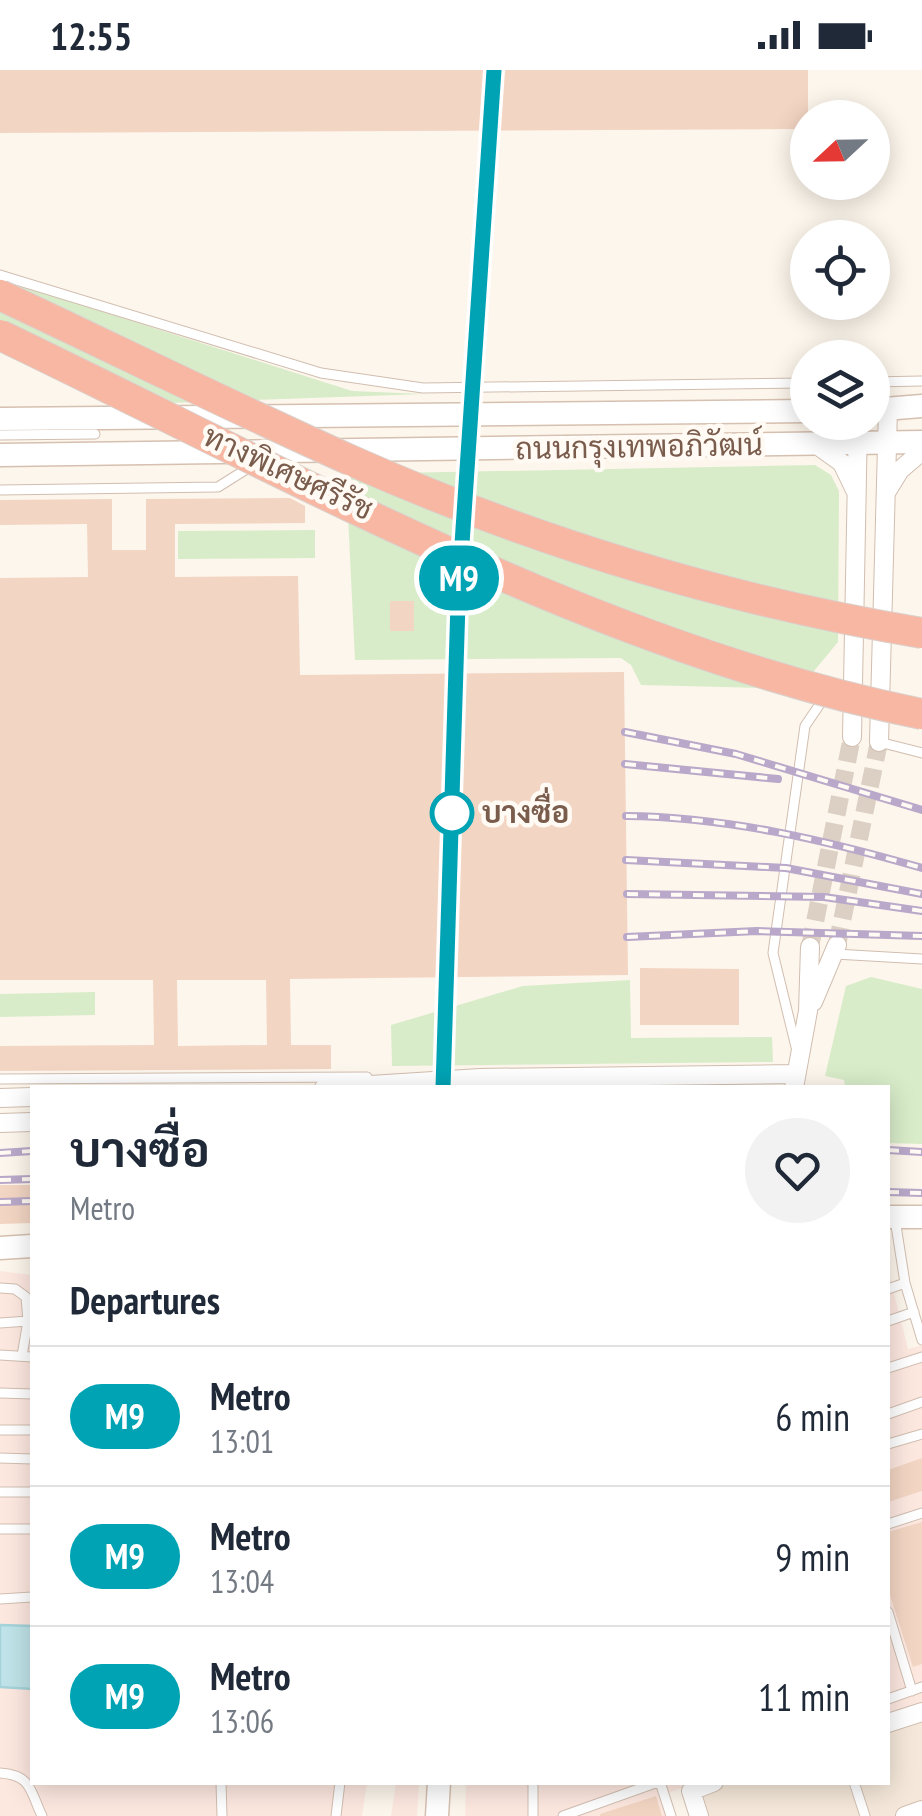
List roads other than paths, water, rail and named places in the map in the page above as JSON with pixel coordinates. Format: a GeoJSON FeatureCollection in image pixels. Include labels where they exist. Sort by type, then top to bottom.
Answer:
{"type":"FeatureCollection","features":[{"type":"Feature","properties":{"kind":"highway","name":"ทางพิเศษศรีรัช"},"geometry":{"type":"LineString","coordinates":[[0,294],[351,460],[526,530],[707,588],[922,633]]}},
{"type":"Feature","properties":{"kind":"highway","name":"ทางพิเศษศรีรัช"},"geometry":{"type":"LineString","coordinates":[[0,335],[582,609],[760,672],[922,714]]}},
{"type":"Feature","properties":{"kind":"street"},"geometry":{"type":"LineString","coordinates":[[890,409],[922,406]]}},
{"type":"Feature","properties":{"kind":"street","name":"ถนนกรุงเทพอภิวัฒน์"},"geometry":{"type":"LineString","coordinates":[[0,419],[790,411]]}},
{"type":"Feature","properties":{"kind":"street","name":"ถนนกรุงเทพอภิวัฒน์"},"geometry":{"type":"LineString","coordinates":[[0,455],[817,445],[834,440]]}},
{"type":"Feature","properties":{"kind":"street"},"geometry":{"type":"LineString","coordinates":[[858,440],[849,663],[852,734],[880,739],[887,440]]}},
{"type":"Feature","properties":{"kind":"street","name":"ถนนกรุงเทพอภิวัฒน์"},"geometry":{"type":"LineString","coordinates":[[877,440],[888,444],[922,442]]}},
{"type":"Feature","properties":{"kind":"street"},"geometry":{"type":"LineString","coordinates":[[817,445],[842,463],[857,495]]}},
{"type":"Feature","properties":{"kind":"street"},"geometry":{"type":"LineString","coordinates":[[887,492],[908,461],[922,451]]}},
{"type":"Feature","properties":{"kind":"street"},"geometry":{"type":"LineString","coordinates":[[371,1085],[480,1078],[796,1074],[808,1012],[810,947]]}},
{"type":"Feature","properties":{"kind":"street"},"geometry":{"type":"LineString","coordinates":[[808,1012],[836,950]]}},
{"type":"Feature","properties":{"kind":"street"},"geometry":{"type":"LineString","coordinates":[[0,1098],[30,1098]]}},
{"type":"Feature","properties":{"kind":"street"},"geometry":{"type":"LineString","coordinates":[[0,1123],[30,1122]]}},
{"type":"Feature","properties":{"kind":"street"},"geometry":{"type":"LineString","coordinates":[[891,1216],[922,1217]]}},
{"type":"Feature","properties":{"kind":"street"},"geometry":{"type":"LineString","coordinates":[[1,1248],[30,1250]]}},
{"type":"Feature","properties":{"kind":"street"},"geometry":{"type":"LineString","coordinates":[[890,1722],[922,1712]]}},
{"type":"Feature","properties":{"kind":"street"},"geometry":{"type":"LineString","coordinates":[[428,1816],[429,1785]]}},
{"type":"Feature","properties":{"kind":"street"},"geometry":{"type":"LineString","coordinates":[[438,1816],[439,1785]]}},
{"type":"Feature","properties":{"kind":"street"},"geometry":{"type":"LineString","coordinates":[[451,1816],[452,1785]]}},
{"type":"Feature","properties":{"kind":"street"},"geometry":{"type":"LineString","coordinates":[[699,1816],[691,1791],[706,1785]]}},
{"type":"Feature","properties":{"kind":"street"},"geometry":{"type":"LineString","coordinates":[[905,1816],[922,1810]]}},
{"type":"Feature","properties":{"kind":"lane"},"geometry":{"type":"LineString","coordinates":[[0,275],[360,382],[423,388],[790,383]]}},
{"type":"Feature","properties":{"kind":"lane"},"geometry":{"type":"LineString","coordinates":[[890,382],[922,382]]}},
{"type":"Feature","properties":{"kind":"lane"},"geometry":{"type":"LineString","coordinates":[[0,435],[94,434]]}},
{"type":"Feature","properties":{"kind":"lane"},"geometry":{"type":"LineString","coordinates":[[0,490],[218,487],[271,451]]}},
{"type":"Feature","properties":{"kind":"lane"},"geometry":{"type":"LineString","coordinates":[[796,1074],[773,952],[805,726],[834,684]]}},
{"type":"Feature","properties":{"kind":"lane"},"geometry":{"type":"LineString","coordinates":[[880,739],[922,754]]}},
{"type":"Feature","properties":{"kind":"lane"},"geometry":{"type":"LineString","coordinates":[[836,950],[922,959]]}},
{"type":"Feature","properties":{"kind":"lane"},"geometry":{"type":"LineString","coordinates":[[0,1079],[480,1078]]}},
{"type":"Feature","properties":{"kind":"lane"},"geometry":{"type":"LineString","coordinates":[[891,1216],[922,1340]]}},
{"type":"Feature","properties":{"kind":"lane"},"geometry":{"type":"LineString","coordinates":[[890,1287],[906,1283]]}},
{"type":"Feature","properties":{"kind":"lane"},"geometry":{"type":"LineString","coordinates":[[0,1288],[22,1292],[28,1321],[27,1356],[0,1356]]}},
{"type":"Feature","properties":{"kind":"lane"},"geometry":{"type":"LineString","coordinates":[[890,1320],[914,1312]]}},
{"type":"Feature","properties":{"kind":"lane"},"geometry":{"type":"LineString","coordinates":[[0,1323],[28,1321]]}},
{"type":"Feature","properties":{"kind":"lane"},"geometry":{"type":"LineString","coordinates":[[890,1367],[922,1357]]}},
{"type":"Feature","properties":{"kind":"lane"},"geometry":{"type":"LineString","coordinates":[[0,1393],[30,1394]]}},
{"type":"Feature","properties":{"kind":"lane"},"geometry":{"type":"LineString","coordinates":[[890,1413],[922,1402]]}},
{"type":"Feature","properties":{"kind":"lane"},"geometry":{"type":"LineString","coordinates":[[0,1430],[30,1430]]}},
{"type":"Feature","properties":{"kind":"lane"},"geometry":{"type":"LineString","coordinates":[[890,1443],[922,1434]]}},
{"type":"Feature","properties":{"kind":"lane"},"geometry":{"type":"LineString","coordinates":[[0,1458],[30,1459]]}},
{"type":"Feature","properties":{"kind":"lane"},"geometry":{"type":"LineString","coordinates":[[0,1492],[30,1492]]}},
{"type":"Feature","properties":{"kind":"lane"},"geometry":{"type":"LineString","coordinates":[[890,1523],[922,1513]]}},
{"type":"Feature","properties":{"kind":"lane"},"geometry":{"type":"LineString","coordinates":[[0,1529],[30,1529]]}},
{"type":"Feature","properties":{"kind":"lane"},"geometry":{"type":"LineString","coordinates":[[0,1599],[30,1597]]}},
{"type":"Feature","properties":{"kind":"lane"},"geometry":{"type":"LineString","coordinates":[[890,1617],[917,1689],[890,1699]]}},
{"type":"Feature","properties":{"kind":"lane"},"geometry":{"type":"LineString","coordinates":[[0,1773],[19,1774],[30,1782]]}},
{"type":"Feature","properties":{"kind":"lane"},"geometry":{"type":"LineString","coordinates":[[31,1785],[42,1816]]}},
{"type":"Feature","properties":{"kind":"lane"},"geometry":{"type":"LineString","coordinates":[[222,1785],[222,1816]]}},
{"type":"Feature","properties":{"kind":"lane"},"geometry":{"type":"LineString","coordinates":[[336,1816],[340,1785]]}},
{"type":"Feature","properties":{"kind":"lane"},"geometry":{"type":"LineString","coordinates":[[533,1785],[533,1816]]}},
{"type":"Feature","properties":{"kind":"lane"},"geometry":{"type":"LineString","coordinates":[[567,1815],[651,1785]]}},
{"type":"Feature","properties":{"kind":"lane"},"geometry":{"type":"LineString","coordinates":[[660,1785],[671,1816]]}},
{"type":"Feature","properties":{"kind":"lane"},"geometry":{"type":"LineString","coordinates":[[855,1785],[865,1816]]}},
{"type":"Feature","properties":{"kind":"water"},"geometry":{"type":"Polygon","coordinates":[[[0,1625],[30,1626],[30,1689],[0,1687],[0,1625]]]}},
{"type":"Feature","properties":{"kind":"tunnel"},"geometry":{"type":"LineString","coordinates":[[810,947],[852,737]]}},
{"type":"Feature","properties":{"kind":"tunnel"},"geometry":{"type":"LineString","coordinates":[[837,945],[879,742]]}},
{"type":"Feature","properties":{"kind":"railway"},"geometry":{"type":"LineString","coordinates":[[625,732],[736,754],[922,810]]}},
{"type":"Feature","properties":{"kind":"railway"},"geometry":{"type":"LineString","coordinates":[[625,764],[778,779]]}},
{"type":"Feature","properties":{"kind":"railway"},"geometry":{"type":"LineString","coordinates":[[626,816],[664,817],[776,832],[922,868]]}},
{"type":"Feature","properties":{"kind":"railway"},"geometry":{"type":"LineString","coordinates":[[626,860],[786,868],[922,894]]}},
{"type":"Feature","properties":{"kind":"railway"},"geometry":{"type":"LineString","coordinates":[[627,894],[824,897],[922,911]]}},
{"type":"Feature","properties":{"kind":"railway"},"geometry":{"type":"LineString","coordinates":[[627,937],[757,931],[922,936]]}},
{"type":"Feature","properties":{"kind":"railway"},"geometry":{"type":"LineString","coordinates":[[890,1150],[922,1152]]}},
{"type":"Feature","properties":{"kind":"railway"},"geometry":{"type":"LineString","coordinates":[[0,1153],[30,1151]]}},
{"type":"Feature","properties":{"kind":"railway"},"geometry":{"type":"LineString","coordinates":[[0,1180],[30,1179]]}},
{"type":"Feature","properties":{"kind":"railway"},"geometry":{"type":"LineString","coordinates":[[890,1192],[922,1193]]}},
{"type":"Feature","properties":{"kind":"railway"},"geometry":{"type":"LineString","coordinates":[[0,1202],[30,1201]]}},
{"type":"Feature","properties":{"kind":"metro line","name":"M9"},"geometry":{"type":"LineString","coordinates":[[443,1085],[458,603],[494,70]]}},
{"type":"Feature","properties":{"kind":"place","name":"บางซื่อ"},"geometry":{"type":"Point","coordinates":[452,813]}}]}
